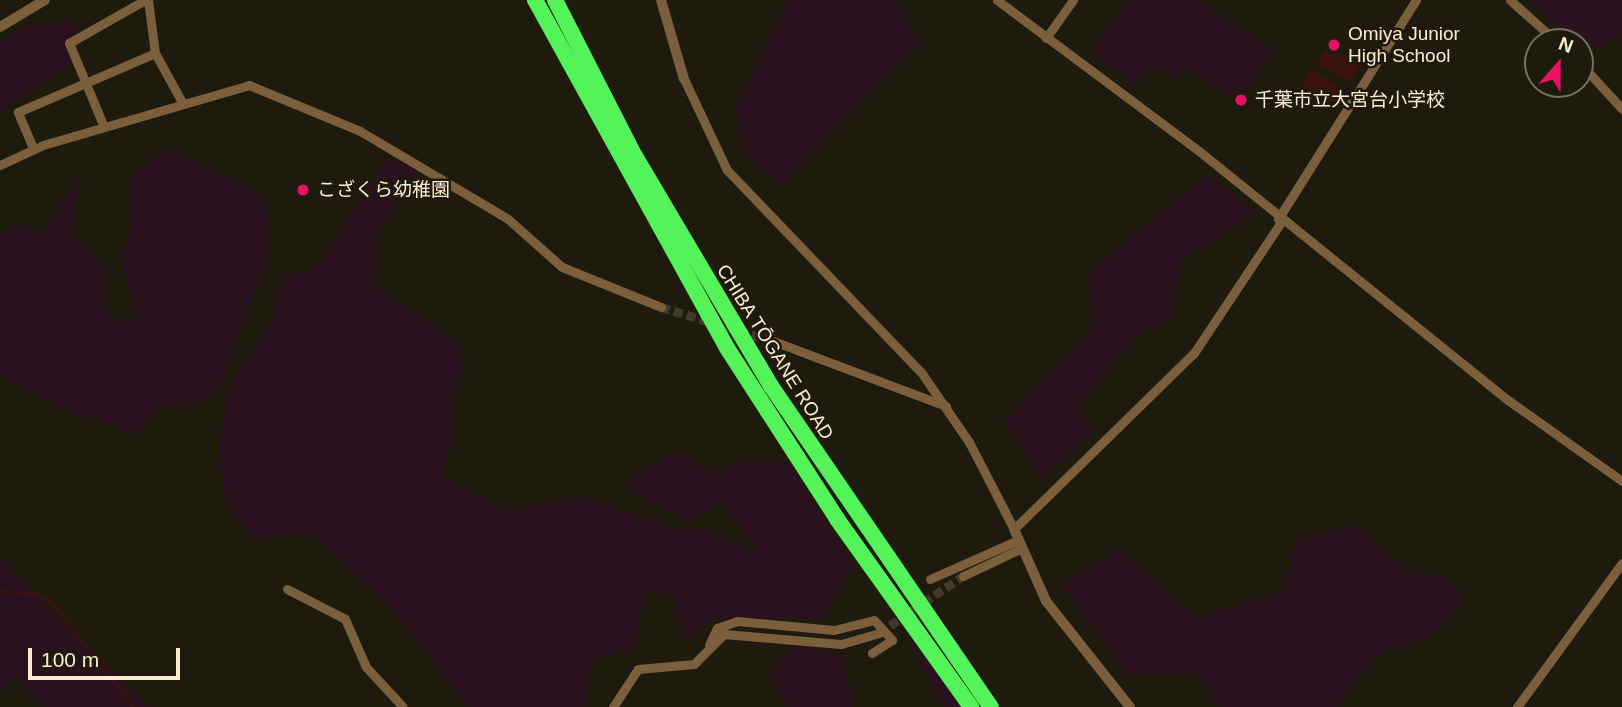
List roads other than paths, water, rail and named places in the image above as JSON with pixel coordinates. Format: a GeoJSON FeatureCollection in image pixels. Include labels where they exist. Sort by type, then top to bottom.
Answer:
{"type":"FeatureCollection","features":[{"type":"Feature","properties":{"kind":"highway","name":"CHIBA TŌGANE ROAD"},"geometry":{"type":"LineString","coordinates":[[536,0],[727,348],[837,519],[971,707]]}},
{"type":"Feature","properties":{"kind":"highway","name":"CHIBA TŌGANE ROAD"},"geometry":{"type":"LineString","coordinates":[[555,0],[635,156],[771,386],[991,707]]}},
{"type":"Feature","properties":{"kind":"street"},"geometry":{"type":"LineString","coordinates":[[0,27],[45,0]]}},
{"type":"Feature","properties":{"kind":"street"},"geometry":{"type":"LineString","coordinates":[[104,127],[69,43],[146,0],[155,53],[183,104]]}},
{"type":"Feature","properties":{"kind":"street"},"geometry":{"type":"LineString","coordinates":[[661,0],[684,79],[736,181],[887,333],[946,407],[1018,539],[1046,601],[1130,707]]}},
{"type":"Feature","properties":{"kind":"street"},"geometry":{"type":"LineString","coordinates":[[997,0],[1508,400],[1622,481]]}},
{"type":"Feature","properties":{"kind":"street"},"geometry":{"type":"LineString","coordinates":[[1046,38],[1073,0]]}},
{"type":"Feature","properties":{"kind":"street"},"geometry":{"type":"LineString","coordinates":[[963,576],[1018,539],[1194,353],[1416,0]]}},
{"type":"Feature","properties":{"kind":"street"},"geometry":{"type":"LineString","coordinates":[[1510,0],[1541,28]]}},
{"type":"Feature","properties":{"kind":"street"},"geometry":{"type":"LineString","coordinates":[[33,148],[18,112],[155,53]]}},
{"type":"Feature","properties":{"kind":"street"},"geometry":{"type":"LineString","coordinates":[[1594,78],[1622,109]]}},
{"type":"Feature","properties":{"kind":"street"},"geometry":{"type":"LineString","coordinates":[[0,165],[33,148],[249,85],[290,97],[455,184],[562,267],[661,307]]}},
{"type":"Feature","properties":{"kind":"street"},"geometry":{"type":"LineString","coordinates":[[773,341],[946,407]]}},
{"type":"Feature","properties":{"kind":"street"},"geometry":{"type":"LineString","coordinates":[[930,579],[1018,539]]}},
{"type":"Feature","properties":{"kind":"street"},"geometry":{"type":"LineString","coordinates":[[1517,707],[1622,563]]}},
{"type":"Feature","properties":{"kind":"street"},"geometry":{"type":"LineString","coordinates":[[287,589],[345,619],[366,667],[403,707]]}},
{"type":"Feature","properties":{"kind":"street"},"geometry":{"type":"LineString","coordinates":[[613,707],[638,669],[694,664],[709,646],[717,628],[737,621],[834,630],[874,620],[892,640],[872,653]]}},
{"type":"Feature","properties":{"kind":"street"},"geometry":{"type":"LineString","coordinates":[[709,646],[734,632],[841,644],[878,632]]}},
{"type":"Feature","properties":{"kind":"waterway"},"geometry":{"type":"LineString","coordinates":[[0,591],[32,592],[50,600],[134,707]]}},
{"type":"Feature","properties":{"kind":"tunnel"},"geometry":{"type":"LineString","coordinates":[[661,307],[773,341]]}},
{"type":"Feature","properties":{"kind":"tunnel"},"geometry":{"type":"LineString","coordinates":[[879,633],[963,576]]}},
{"type":"Feature","properties":{"kind":"place","name":"Omiya Junior High School"},"geometry":{"type":"Point","coordinates":[1334,45]}},
{"type":"Feature","properties":{"kind":"place","name":"千葉市立大宮台小学校"},"geometry":{"type":"Point","coordinates":[1241,100]}},
{"type":"Feature","properties":{"kind":"place","name":"こざくら幼稚園"},"geometry":{"type":"Point","coordinates":[303,190]}}]}
